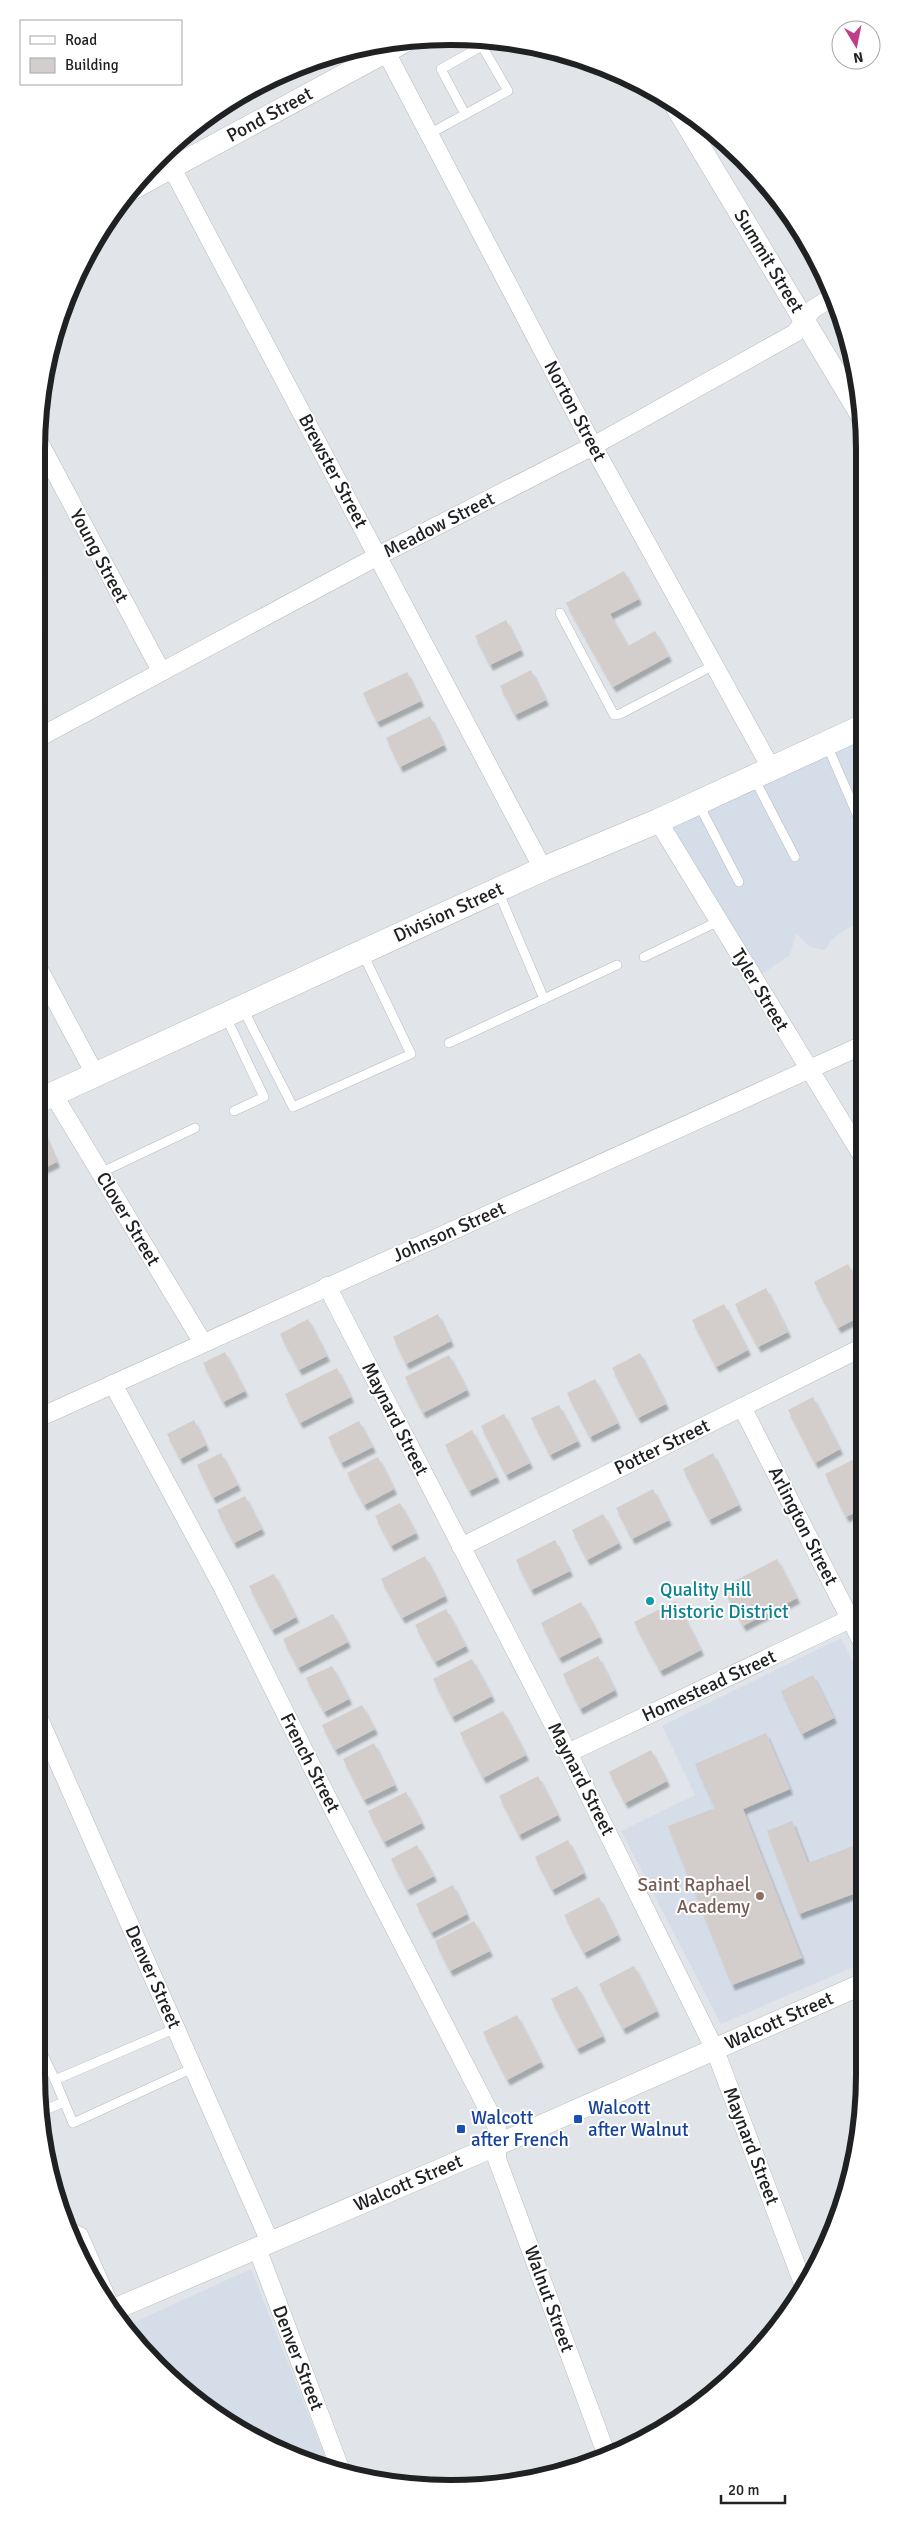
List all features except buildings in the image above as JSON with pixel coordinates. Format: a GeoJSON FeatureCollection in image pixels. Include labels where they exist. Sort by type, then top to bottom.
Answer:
{"type":"FeatureCollection","features":[{"type":"Feature","properties":{"kind":"main road","name":"Division Street"},"geometry":{"type":"LineString","coordinates":[[45,1098],[498,890],[658,821],[856,730]]}},
{"type":"Feature","properties":{"kind":"street","name":"Norton Street"},"geometry":{"type":"LineString","coordinates":[[385,50],[593,446],[714,664],[762,772]]}},
{"type":"Feature","properties":{"kind":"street","name":"Pond Street"},"geometry":{"type":"LineString","coordinates":[[168,161],[376,52]]}},
{"type":"Feature","properties":{"kind":"street","name":"Summit Street"},"geometry":{"type":"LineString","coordinates":[[683,118],[853,402]]}},
{"type":"Feature","properties":{"kind":"street","name":"Brewster Street"},"geometry":{"type":"LineString","coordinates":[[168,161],[543,870]]}},
{"type":"Feature","properties":{"kind":"street","name":"Meadow Street"},"geometry":{"type":"LineString","coordinates":[[45,734],[378,556],[593,446],[795,333],[813,309],[827,300]]}},
{"type":"Feature","properties":{"kind":"street","name":"Young Street"},"geometry":{"type":"LineString","coordinates":[[45,453],[161,671]]}},
{"type":"Feature","properties":{"kind":"street","name":"Tyler Street"},"geometry":{"type":"LineString","coordinates":[[658,821],[856,1146]]}},
{"type":"Feature","properties":{"kind":"street"},"geometry":{"type":"LineString","coordinates":[[45,981],[95,1074]]}},
{"type":"Feature","properties":{"kind":"street","name":"Johnson Street"},"geometry":{"type":"LineString","coordinates":[[45,1415],[856,1048]]}},
{"type":"Feature","properties":{"kind":"street","name":"Clover Street"},"geometry":{"type":"LineString","coordinates":[[45,1098],[100,1172],[202,1343]]}},
{"type":"Feature","properties":{"kind":"street","name":"Maynard Street"},"geometry":{"type":"LineString","coordinates":[[327,1286],[568,1753],[715,2050],[801,2278]]}},
{"type":"Feature","properties":{"kind":"street","name":"Potter Street"},"geometry":{"type":"LineString","coordinates":[[461,1547],[856,1350]]}},
{"type":"Feature","properties":{"kind":"street","name":"French Street"},"geometry":{"type":"LineString","coordinates":[[113,1384],[222,1586],[334,1811],[497,2127],[497,2145]]}},
{"type":"Feature","properties":{"kind":"street","name":"Arlington Street"},"geometry":{"type":"LineString","coordinates":[[742,1407],[856,1631]]}},
{"type":"Feature","properties":{"kind":"street","name":"Homestead Street"},"geometry":{"type":"LineString","coordinates":[[568,1753],[850,1619]]}},
{"type":"Feature","properties":{"kind":"street","name":"Denver Street"},"geometry":{"type":"LineString","coordinates":[[45,1732],[194,2068],[263,2245],[338,2463]]}},
{"type":"Feature","properties":{"kind":"street","name":"Walcott Street"},"geometry":{"type":"LineString","coordinates":[[118,2307],[497,2145],[856,1987]]}},
{"type":"Feature","properties":{"kind":"street","name":"Walnut Street"},"geometry":{"type":"LineString","coordinates":[[497,2145],[497,2159],[605,2449]]}},
{"type":"Feature","properties":{"kind":"lane"},"geometry":{"type":"LineString","coordinates":[[465,114],[441,69],[481,46]]}},
{"type":"Feature","properties":{"kind":"lane"},"geometry":{"type":"LineString","coordinates":[[429,134],[508,91],[482,46]]}},
{"type":"Feature","properties":{"kind":"lane"},"geometry":{"type":"LineString","coordinates":[[560,613],[614,715],[620,714],[714,664]]}},
{"type":"Feature","properties":{"kind":"lane"},"geometry":{"type":"LineString","coordinates":[[826,742],[856,812]]}},
{"type":"Feature","properties":{"kind":"lane"},"geometry":{"type":"LineString","coordinates":[[762,772],[795,857]]}},
{"type":"Feature","properties":{"kind":"lane"},"geometry":{"type":"LineString","coordinates":[[698,802],[739,882]]}},
{"type":"Feature","properties":{"kind":"lane"},"geometry":{"type":"LineString","coordinates":[[498,890],[544,999]]}},
{"type":"Feature","properties":{"kind":"lane"},"geometry":{"type":"LineString","coordinates":[[644,957],[719,922]]}},
{"type":"Feature","properties":{"kind":"lane"},"geometry":{"type":"LineString","coordinates":[[233,1011],[293,1107],[411,1054],[362,952]]}},
{"type":"Feature","properties":{"kind":"lane"},"geometry":{"type":"LineString","coordinates":[[449,1043],[617,965]]}},
{"type":"Feature","properties":{"kind":"lane"},"geometry":{"type":"LineString","coordinates":[[233,1011],[264,1097],[234,1111]]}},
{"type":"Feature","properties":{"kind":"lane"},"geometry":{"type":"LineString","coordinates":[[100,1172],[195,1128]]}},
{"type":"Feature","properties":{"kind":"lane"},"geometry":{"type":"LineString","coordinates":[[55,2080],[176,2028]]}},
{"type":"Feature","properties":{"kind":"lane"},"geometry":{"type":"LineString","coordinates":[[45,2059],[73,2123],[194,2068]]}},
{"type":"Feature","properties":{"kind":"lane"},"geometry":{"type":"LineString","coordinates":[[47,2109],[64,2102]]}},
{"type":"Feature","properties":{"kind":"lane"},"geometry":{"type":"LineString","coordinates":[[76,2230],[83,2233],[108,2292]]}},
{"type":"Feature","properties":{"kind":"shaded area"},"geometry":{"type":"Polygon","coordinates":[[[854,725],[856,730],[856,926],[850,927],[832,939],[825,950],[810,947],[796,933],[790,955],[751,981],[654,812],[854,725]]]}},
{"type":"Feature","properties":{"kind":"shaded area","name":"Saint Raphael Academy"},"geometry":{"type":"Polygon","coordinates":[[[841,1638],[856,1669],[856,1966],[721,2024],[621,1831],[695,1795],[662,1726],[841,1638]]]}},
{"type":"Feature","properties":{"kind":"shaded area"},"geometry":{"type":"Polygon","coordinates":[[[251,2269],[326,2460],[271,2438],[225,2412],[183,2379],[146,2342],[131,2324],[251,2269]]]}},
{"type":"Feature","properties":{"kind":"place","name":"Quality Hill Historic District"},"geometry":{"type":"Point","coordinates":[650,1601]}},
{"type":"Feature","properties":{"kind":"place","name":"Saint Raphael Academy"},"geometry":{"type":"Point","coordinates":[760,1896]}},
{"type":"Feature","properties":{"kind":"place","name":"Walcott after Walnut"},"geometry":{"type":"Point","coordinates":[578,2119]}},
{"type":"Feature","properties":{"kind":"place","name":"Walcott after French"},"geometry":{"type":"Point","coordinates":[461,2129]}}]}
